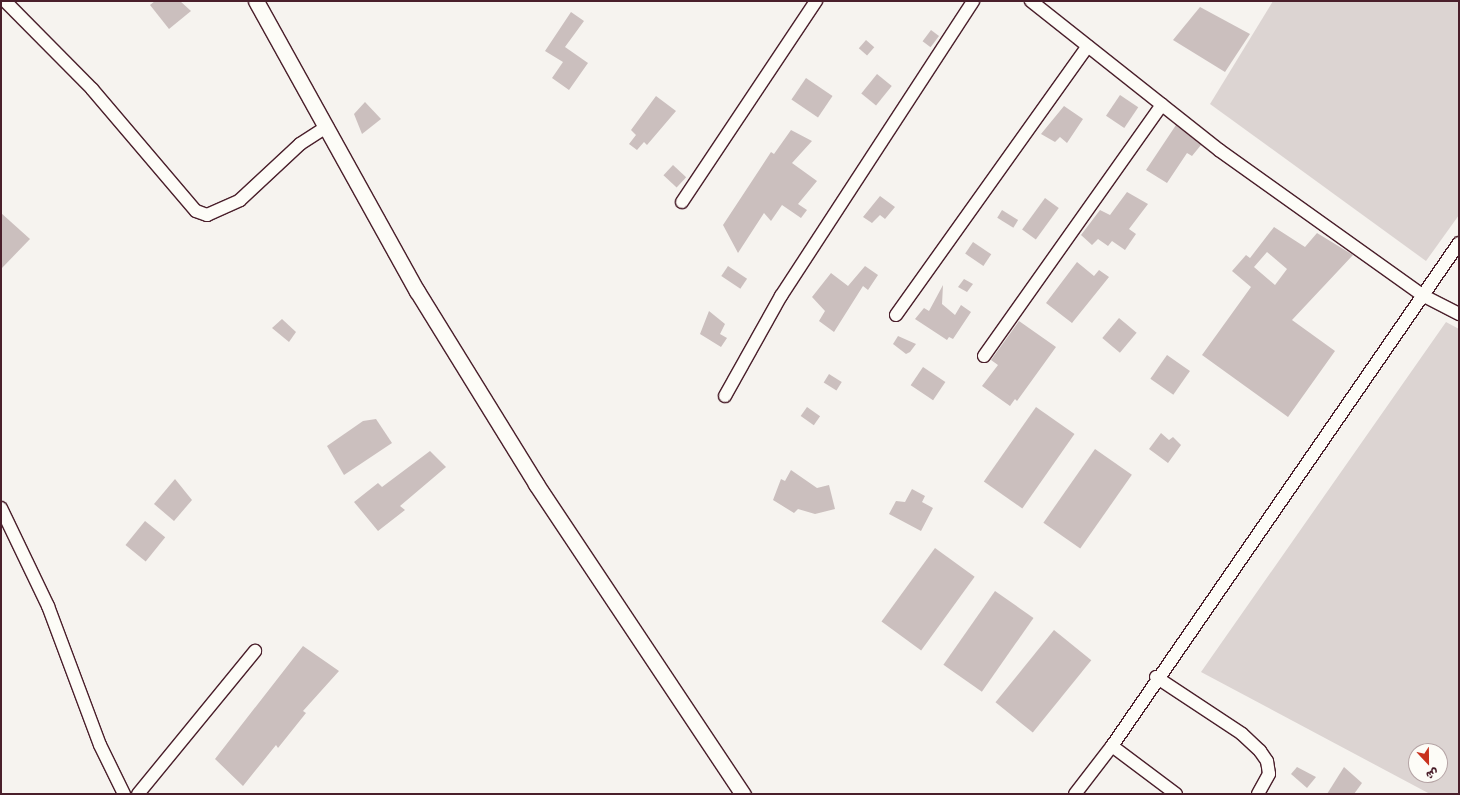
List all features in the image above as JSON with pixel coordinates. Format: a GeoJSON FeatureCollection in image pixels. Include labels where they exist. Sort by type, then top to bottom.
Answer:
{"type":"FeatureCollection","features":[{"type":"Feature","properties":{"kind":"street"},"geometry":{"type":"LineString","coordinates":[[5,1],[92,89],[196,211],[208,215],[240,200],[300,144],[325,128]]}},
{"type":"Feature","properties":{"kind":"street"},"geometry":{"type":"LineString","coordinates":[[256,1],[325,128],[417,291],[536,484],[743,794]]}},
{"type":"Feature","properties":{"kind":"street"},"geometry":{"type":"LineString","coordinates":[[682,202],[816,1]]}},
{"type":"Feature","properties":{"kind":"street"},"geometry":{"type":"LineString","coordinates":[[725,396],[774,308],[974,1]]}},
{"type":"Feature","properties":{"kind":"street"},"geometry":{"type":"LineString","coordinates":[[1031,1],[1219,150],[1422,295],[1459,314]]}},
{"type":"Feature","properties":{"kind":"street"},"geometry":{"type":"LineString","coordinates":[[896,314],[1088,46]]}},
{"type":"Feature","properties":{"kind":"street"},"geometry":{"type":"LineString","coordinates":[[984,356],[1162,105]]}},
{"type":"Feature","properties":{"kind":"street"},"geometry":{"type":"LineString","coordinates":[[1075,794],[1112,746],[1156,677],[1459,243]]}},
{"type":"Feature","properties":{"kind":"street"},"geometry":{"type":"LineString","coordinates":[[1,508],[48,606],[100,745],[124,794]]}},
{"type":"Feature","properties":{"kind":"street"},"geometry":{"type":"LineString","coordinates":[[138,794],[255,651]]}},
{"type":"Feature","properties":{"kind":"street"},"geometry":{"type":"LineString","coordinates":[[1156,677],[1242,734],[1260,751],[1268,761],[1269,774],[1258,794]]}},
{"type":"Feature","properties":{"kind":"street"},"geometry":{"type":"LineString","coordinates":[[1112,746],[1176,794]]}},
{"type":"Feature","properties":{"kind":"shaded area"},"geometry":{"type":"Polygon","coordinates":[[[1273,1],[1459,1],[1459,215],[1426,261],[1210,104],[1273,1]]]}},
{"type":"Feature","properties":{"kind":"shaded area"},"geometry":{"type":"Polygon","coordinates":[[[1446,322],[1459,329],[1459,794],[1430,794],[1409,783],[1448,783],[1448,743],[1408,743],[1408,782],[1201,672],[1446,322]]]}},
{"type":"Feature","properties":{"kind":"building"},"geometry":{"type":"Polygon","coordinates":[[[155,1],[180,1],[191,11],[169,29],[150,5],[155,1]]]}},
{"type":"Feature","properties":{"kind":"building"},"geometry":{"type":"Polygon","coordinates":[[[1200,7],[1250,34],[1225,72],[1173,40],[1200,7]]]}},
{"type":"Feature","properties":{"kind":"building"},"geometry":{"type":"Polygon","coordinates":[[[571,12],[584,21],[565,47],[588,63],[569,90],[552,78],[563,62],[545,51],[571,12]]]}},
{"type":"Feature","properties":{"kind":"building"},"geometry":{"type":"Polygon","coordinates":[[[931,30],[939,36],[931,47],[923,41],[931,30]]]}},
{"type":"Feature","properties":{"kind":"building"},"geometry":{"type":"Polygon","coordinates":[[[866,40],[874,47],[867,56],[859,48],[866,40]]]}},
{"type":"Feature","properties":{"kind":"building"},"geometry":{"type":"Polygon","coordinates":[[[877,74],[892,86],[876,105],[861,93],[877,74]]]}},
{"type":"Feature","properties":{"kind":"building"},"geometry":{"type":"Polygon","coordinates":[[[806,78],[833,96],[818,117],[791,100],[806,78]]]}},
{"type":"Feature","properties":{"kind":"building"},"geometry":{"type":"Polygon","coordinates":[[[1120,95],[1138,107],[1124,128],[1106,116],[1120,95]]]}},
{"type":"Feature","properties":{"kind":"building"},"geometry":{"type":"Polygon","coordinates":[[[656,96],[676,111],[647,145],[644,142],[637,150],[629,144],[636,135],[631,130],[656,96]]]}},
{"type":"Feature","properties":{"kind":"building"},"geometry":{"type":"Polygon","coordinates":[[[365,102],[381,119],[362,134],[354,114],[365,102]]]}},
{"type":"Feature","properties":{"kind":"building"},"geometry":{"type":"Polygon","coordinates":[[[1064,106],[1083,119],[1067,143],[1060,137],[1055,142],[1041,134],[1064,106]]]}},
{"type":"Feature","properties":{"kind":"building"},"geometry":{"type":"Polygon","coordinates":[[[1176,125],[1201,145],[1192,156],[1187,153],[1167,183],[1146,170],[1176,125]]]}},
{"type":"Feature","properties":{"kind":"building"},"geometry":{"type":"Polygon","coordinates":[[[791,130],[812,141],[792,163],[817,181],[798,204],[807,210],[801,218],[782,205],[771,221],[764,213],[738,253],[723,225],[771,152],[774,154],[791,130]]]}},
{"type":"Feature","properties":{"kind":"building"},"geometry":{"type":"Polygon","coordinates":[[[673,165],[686,177],[677,188],[663,175],[673,165]]]}},
{"type":"Feature","properties":{"kind":"building"},"geometry":{"type":"Polygon","coordinates":[[[1127,192],[1148,204],[1129,229],[1136,234],[1125,250],[1112,241],[1108,246],[1098,239],[1092,245],[1081,235],[1100,210],[1110,215],[1127,192]]]}},
{"type":"Feature","properties":{"kind":"building"},"geometry":{"type":"Polygon","coordinates":[[[880,196],[895,207],[885,219],[880,215],[872,223],[863,217],[880,196]]]}},
{"type":"Feature","properties":{"kind":"building"},"geometry":{"type":"Polygon","coordinates":[[[1045,198],[1059,208],[1036,240],[1022,230],[1045,198]]]}},
{"type":"Feature","properties":{"kind":"building"},"geometry":{"type":"Polygon","coordinates":[[[1002,210],[1018,220],[1013,228],[997,218],[1002,210]]]}},
{"type":"Feature","properties":{"kind":"building"},"geometry":{"type":"Polygon","coordinates":[[[1,213],[30,239],[1,269],[1,213]]]}},
{"type":"Feature","properties":{"kind":"building"},"geometry":{"type":"Polygon","coordinates":[[[1274,227],[1305,247],[1317,233],[1353,255],[1292,320],[1335,351],[1288,417],[1202,355],[1251,287],[1232,271],[1246,255],[1250,258],[1274,227]],[[1267,252],[1254,267],[1275,285],[1287,269],[1267,252]]]}},
{"type":"Feature","properties":{"kind":"building"},"geometry":{"type":"Polygon","coordinates":[[[973,242],[991,254],[983,266],[965,254],[973,242]]]}},
{"type":"Feature","properties":{"kind":"building"},"geometry":{"type":"Polygon","coordinates":[[[1077,262],[1094,276],[1099,270],[1109,277],[1072,323],[1046,303],[1077,262]]]}},
{"type":"Feature","properties":{"kind":"building"},"geometry":{"type":"Polygon","coordinates":[[[728,266],[747,279],[740,289],[721,276],[728,266]]]}},
{"type":"Feature","properties":{"kind":"building"},"geometry":{"type":"Polygon","coordinates":[[[865,266],[878,275],[868,290],[863,286],[834,332],[819,321],[825,311],[812,297],[831,273],[848,286],[865,266]]]}},
{"type":"Feature","properties":{"kind":"building"},"geometry":{"type":"Polygon","coordinates":[[[964,279],[973,284],[967,292],[958,287],[964,279]]]}},
{"type":"Feature","properties":{"kind":"building"},"geometry":{"type":"Polygon","coordinates":[[[943,285],[942,304],[955,315],[961,305],[971,312],[953,339],[949,337],[947,340],[915,319],[924,308],[929,311],[943,285]]]}},
{"type":"Feature","properties":{"kind":"building"},"geometry":{"type":"Polygon","coordinates":[[[709,311],[725,324],[720,334],[727,338],[721,347],[700,334],[709,311]]]}},
{"type":"Feature","properties":{"kind":"building"},"geometry":{"type":"Polygon","coordinates":[[[1119,318],[1137,333],[1120,353],[1102,338],[1119,318]]]}},
{"type":"Feature","properties":{"kind":"building"},"geometry":{"type":"Polygon","coordinates":[[[282,319],[296,332],[289,342],[272,328],[282,319]]]}},
{"type":"Feature","properties":{"kind":"building"},"geometry":{"type":"Polygon","coordinates":[[[1019,321],[1056,347],[1017,401],[1015,399],[1010,406],[982,386],[998,365],[991,360],[1019,321]]]}},
{"type":"Feature","properties":{"kind":"building"},"geometry":{"type":"Polygon","coordinates":[[[898,336],[916,344],[910,352],[906,354],[893,344],[898,336]]]}},
{"type":"Feature","properties":{"kind":"building"},"geometry":{"type":"Polygon","coordinates":[[[1167,355],[1190,371],[1173,395],[1150,379],[1167,355]]]}},
{"type":"Feature","properties":{"kind":"building"},"geometry":{"type":"Polygon","coordinates":[[[923,367],[945,382],[933,400],[911,385],[923,367]]]}},
{"type":"Feature","properties":{"kind":"building"},"geometry":{"type":"Polygon","coordinates":[[[829,374],[842,382],[836,390],[824,382],[829,374]]]}},
{"type":"Feature","properties":{"kind":"building"},"geometry":{"type":"Polygon","coordinates":[[[807,407],[820,416],[814,425],[801,416],[807,407]]]}},
{"type":"Feature","properties":{"kind":"building"},"geometry":{"type":"Polygon","coordinates":[[[1036,407],[1075,434],[1022,509],[984,482],[1036,407]]]}},
{"type":"Feature","properties":{"kind":"building"},"geometry":{"type":"Polygon","coordinates":[[[376,419],[392,443],[344,475],[327,446],[363,421],[376,419]]]}},
{"type":"Feature","properties":{"kind":"building"},"geometry":{"type":"Polygon","coordinates":[[[1161,433],[1169,440],[1173,437],[1181,445],[1168,463],[1149,449],[1161,433]]]}},
{"type":"Feature","properties":{"kind":"building"},"geometry":{"type":"Polygon","coordinates":[[[1095,449],[1132,475],[1080,549],[1043,523],[1095,449]]]}},
{"type":"Feature","properties":{"kind":"building"},"geometry":{"type":"Polygon","coordinates":[[[430,451],[446,467],[400,506],[405,510],[378,531],[354,502],[378,483],[382,487],[430,451]]]}},
{"type":"Feature","properties":{"kind":"building"},"geometry":{"type":"Polygon","coordinates":[[[791,470],[817,488],[829,485],[835,509],[815,514],[798,509],[794,513],[773,500],[781,479],[785,481],[791,470]]]}},
{"type":"Feature","properties":{"kind":"building"},"geometry":{"type":"Polygon","coordinates":[[[175,479],[192,500],[174,521],[154,504],[175,479]]]}},
{"type":"Feature","properties":{"kind":"building"},"geometry":{"type":"Polygon","coordinates":[[[912,489],[925,496],[922,502],[933,508],[921,531],[889,514],[896,501],[905,502],[912,489]]]}},
{"type":"Feature","properties":{"kind":"building"},"geometry":{"type":"Polygon","coordinates":[[[145,521],[165,537],[146,561],[125,545],[145,521]]]}},
{"type":"Feature","properties":{"kind":"building"},"geometry":{"type":"Polygon","coordinates":[[[935,548],[975,577],[921,650],[882,622],[935,548]]]}},
{"type":"Feature","properties":{"kind":"building"},"geometry":{"type":"Polygon","coordinates":[[[995,591],[1034,618],[982,692],[943,665],[995,591]]]}},
{"type":"Feature","properties":{"kind":"building"},"geometry":{"type":"Polygon","coordinates":[[[1054,630],[1091,660],[1033,732],[995,702],[1054,630]]]}},
{"type":"Feature","properties":{"kind":"building"},"geometry":{"type":"Polygon","coordinates":[[[303,646],[339,671],[303,711],[306,713],[278,748],[276,745],[243,786],[215,759],[303,646]]]}},
{"type":"Feature","properties":{"kind":"building"},"geometry":{"type":"Polygon","coordinates":[[[1297,767],[1316,777],[1307,788],[1291,774],[1297,767]]]}},
{"type":"Feature","properties":{"kind":"building"},"geometry":{"type":"Polygon","coordinates":[[[1344,767],[1362,783],[1354,794],[1327,794],[1344,767]]]}}]}
